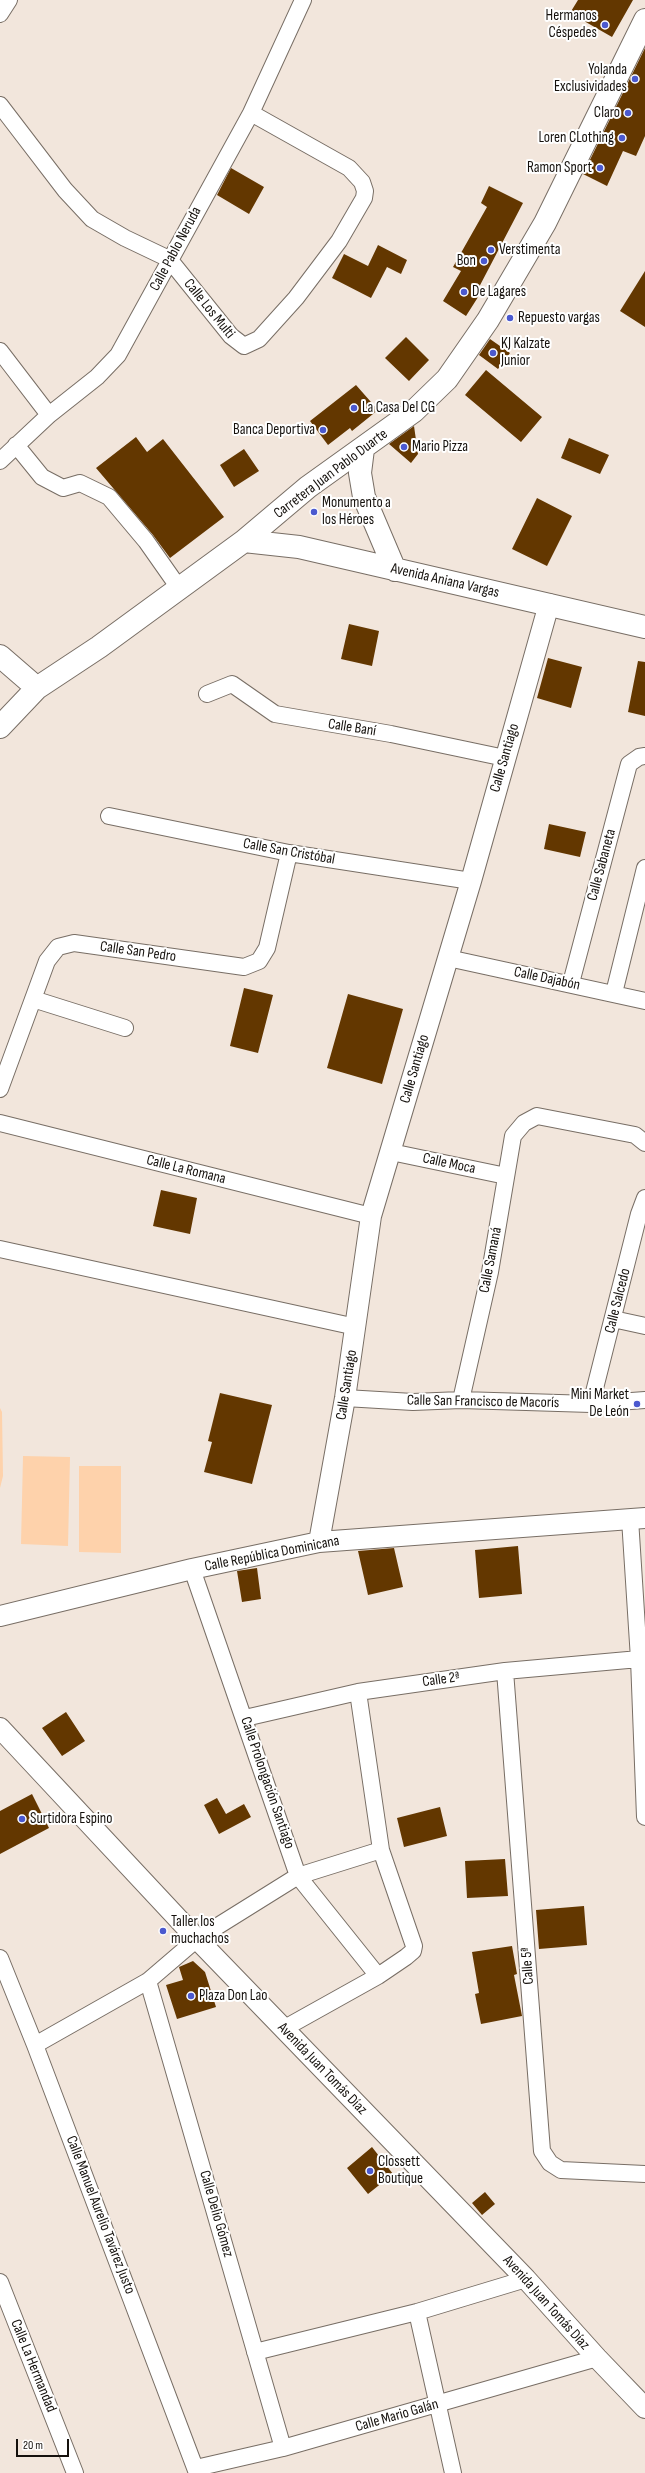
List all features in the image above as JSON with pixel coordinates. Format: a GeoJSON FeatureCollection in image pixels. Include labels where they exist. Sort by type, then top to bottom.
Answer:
{"type":"FeatureCollection","features":[{"type":"Feature","properties":{"kind":"main road","name":"Carretera Juan Pablo Duarte"},"geometry":{"type":"LineString","coordinates":[[0,727],[37,688],[244,541],[308,488],[414,411],[447,379],[488,320],[545,224],[645,20]]}},
{"type":"Feature","properties":{"kind":"main road"},"geometry":{"type":"LineString","coordinates":[[363,449],[360,473],[364,497],[395,570]]}},
{"type":"Feature","properties":{"kind":"main road","name":"Avenida Aniana Vargas"},"geometry":{"type":"LineString","coordinates":[[244,541],[299,547],[645,627]]}},
{"type":"Feature","properties":{"kind":"main road"},"geometry":{"type":"LineString","coordinates":[[0,656],[37,688]]}},
{"type":"Feature","properties":{"kind":"street"},"geometry":{"type":"LineString","coordinates":[[0,14],[9,0]]}},
{"type":"Feature","properties":{"kind":"street","name":"Calle Pablo Neruda"},"geometry":{"type":"LineString","coordinates":[[0,461],[49,415],[97,377],[118,355],[169,259],[251,113],[303,0]]}},
{"type":"Feature","properties":{"kind":"street","name":"Calle Los Multi"},"geometry":{"type":"LineString","coordinates":[[0,105],[65,190],[92,219],[125,238],[169,259],[231,336],[244,346],[250,345],[274,325],[296,298],[339,241],[364,198],[365,191],[362,182],[352,171],[251,113]]}},
{"type":"Feature","properties":{"kind":"street"},"geometry":{"type":"LineString","coordinates":[[0,350],[49,415]]}},
{"type":"Feature","properties":{"kind":"street"},"geometry":{"type":"LineString","coordinates":[[16,445],[42,477],[63,488],[80,483],[108,497],[146,541],[179,588]]}},
{"type":"Feature","properties":{"kind":"street","name":"Calle Santiago"},"geometry":{"type":"LineString","coordinates":[[319,1542],[345,1398],[372,1216],[471,881],[549,604]]}},
{"type":"Feature","properties":{"kind":"street","name":"Calle Baní"},"geometry":{"type":"LineString","coordinates":[[207,694],[232,684],[275,714],[391,734],[505,758]]}},
{"type":"Feature","properties":{"kind":"street","name":"Calle Sabaneta"},"geometry":{"type":"LineString","coordinates":[[571,983],[629,764],[639,757],[645,756]]}},
{"type":"Feature","properties":{"kind":"street","name":"Calle San Cristóbal"},"geometry":{"type":"LineString","coordinates":[[108,816],[289,853],[471,881]]}},
{"type":"Feature","properties":{"kind":"street","name":"Calle San Pedro"},"geometry":{"type":"LineString","coordinates":[[0,1089],[47,961],[58,947],[74,943],[244,967],[259,961],[266,948],[289,853]]}},
{"type":"Feature","properties":{"kind":"street"},"geometry":{"type":"LineString","coordinates":[[614,993],[645,868]]}},
{"type":"Feature","properties":{"kind":"street","name":"Calle Dajabón"},"geometry":{"type":"LineString","coordinates":[[448,958],[571,983],[645,1001]]}},
{"type":"Feature","properties":{"kind":"street"},"geometry":{"type":"LineString","coordinates":[[33,999],[125,1028]]}},
{"type":"Feature","properties":{"kind":"street","name":"Calle Samaná"},"geometry":{"type":"LineString","coordinates":[[461,1400],[490,1272],[513,1136],[524,1123],[537,1116],[635,1134],[645,1143]]}},
{"type":"Feature","properties":{"kind":"street","name":"Calle La Romana"},"geometry":{"type":"LineString","coordinates":[[0,1123],[372,1216]]}},
{"type":"Feature","properties":{"kind":"street","name":"Calle Moca"},"geometry":{"type":"LineString","coordinates":[[391,1152],[506,1176]]}},
{"type":"Feature","properties":{"kind":"street","name":"Calle Salcedo"},"geometry":{"type":"LineString","coordinates":[[591,1404],[639,1214],[645,1198]]}},
{"type":"Feature","properties":{"kind":"street"},"geometry":{"type":"LineString","coordinates":[[0,1249],[356,1326]]}},
{"type":"Feature","properties":{"kind":"street"},"geometry":{"type":"LineString","coordinates":[[613,1319],[645,1326]]}},
{"type":"Feature","properties":{"kind":"street","name":"Calle San Francisco de Macorís"},"geometry":{"type":"LineString","coordinates":[[345,1398],[413,1402],[461,1400],[591,1404],[645,1400]]}},
{"type":"Feature","properties":{"kind":"street"},"geometry":{"type":"LineString","coordinates":[[637,1518],[639,1659],[645,1817]]}},
{"type":"Feature","properties":{"kind":"street","name":"Calle República Dominicana"},"geometry":{"type":"LineString","coordinates":[[0,1616],[192,1569],[319,1542],[637,1518]]}},
{"type":"Feature","properties":{"kind":"street","name":"Calle Prolongación Santiago"},"geometry":{"type":"LineString","coordinates":[[192,1569],[245,1718],[298,1876],[378,1976]]}},
{"type":"Feature","properties":{"kind":"street","name":"Calle 2ª"},"geometry":{"type":"LineString","coordinates":[[245,1718],[358,1692],[505,1671],[639,1659]]}},
{"type":"Feature","properties":{"kind":"street","name":"Calle 5ª"},"geometry":{"type":"LineString","coordinates":[[505,1671],[542,2151],[550,2163],[561,2170],[645,2174]]}},
{"type":"Feature","properties":{"kind":"street"},"geometry":{"type":"LineString","coordinates":[[283,2029],[378,1976],[413,1952],[414,1946],[381,1850],[358,1692]]}},
{"type":"Feature","properties":{"kind":"street","name":"Avenida Juan Tomás Díaz"},"geometry":{"type":"LineString","coordinates":[[0,1728],[197,1939],[526,2279],[597,2358],[645,2408]]}},
{"type":"Feature","properties":{"kind":"street"},"geometry":{"type":"LineString","coordinates":[[36,2045],[148,1981],[197,1939],[298,1876],[381,1850]]}},
{"type":"Feature","properties":{"kind":"street","name":"Calle Manuel Aurelio Tavárez Justo"},"geometry":{"type":"LineString","coordinates":[[0,1958],[36,2045],[196,2471]]}},
{"type":"Feature","properties":{"kind":"street","name":"Calle Delio Gómez"},"geometry":{"type":"LineString","coordinates":[[148,1981],[283,2448]]}},
{"type":"Feature","properties":{"kind":"street"},"geometry":{"type":"LineString","coordinates":[[255,2352],[417,2312],[526,2279]]}},
{"type":"Feature","properties":{"kind":"street","name":"Calle La Hermandad"},"geometry":{"type":"LineString","coordinates":[[0,2282],[75,2473]]}},
{"type":"Feature","properties":{"kind":"street"},"geometry":{"type":"LineString","coordinates":[[417,2312],[453,2473]]}},
{"type":"Feature","properties":{"kind":"street","name":"Calle Mario Galán"},"geometry":{"type":"LineString","coordinates":[[196,2471],[283,2448],[597,2358]]}},
{"type":"Feature","properties":{"kind":"shaded area"},"geometry":{"type":"Polygon","coordinates":[[[0,1408],[2,1412],[3,1476],[0,1488],[0,1408]]]}},
{"type":"Feature","properties":{"kind":"shaded area"},"geometry":{"type":"Polygon","coordinates":[[[23,1456],[70,1457],[68,1546],[21,1544],[23,1456]]]}},
{"type":"Feature","properties":{"kind":"shaded area"},"geometry":{"type":"Polygon","coordinates":[[[79,1466],[121,1466],[121,1553],[79,1552],[79,1466]]]}},
{"type":"Feature","properties":{"kind":"building","name":"Hermanos Céspedes"},"geometry":{"type":"Polygon","coordinates":[[[578,0],[633,0],[612,37],[570,13],[578,0]]]}},
{"type":"Feature","properties":{"kind":"building"},"geometry":{"type":"Polygon","coordinates":[[[645,48],[645,136],[636,156],[623,151],[607,186],[583,174],[645,48]]]}},
{"type":"Feature","properties":{"kind":"building"},"geometry":{"type":"Polygon","coordinates":[[[231,168],[264,187],[249,214],[217,195],[231,168]]]}},
{"type":"Feature","properties":{"kind":"building"},"geometry":{"type":"Polygon","coordinates":[[[489,186],[523,203],[477,291],[480,294],[466,316],[443,301],[461,271],[453,267],[487,207],[481,203],[489,186]]]}},
{"type":"Feature","properties":{"kind":"building"},"geometry":{"type":"Polygon","coordinates":[[[378,245],[407,260],[401,274],[387,267],[371,298],[332,278],[344,254],[368,266],[378,245]]]}},
{"type":"Feature","properties":{"kind":"building"},"geometry":{"type":"Polygon","coordinates":[[[645,271],[645,327],[620,311],[645,271]]]}},
{"type":"Feature","properties":{"kind":"building"},"geometry":{"type":"Polygon","coordinates":[[[406,337],[429,360],[409,381],[385,358],[406,337]]]}},
{"type":"Feature","properties":{"kind":"building","name":"KJ Kalzate Junior"},"geometry":{"type":"Polygon","coordinates":[[[490,339],[510,353],[498,369],[479,355],[490,339]]]}},
{"type":"Feature","properties":{"kind":"building"},"geometry":{"type":"Polygon","coordinates":[[[486,370],[542,417],[521,442],[465,395],[486,370]]]}},
{"type":"Feature","properties":{"kind":"building"},"geometry":{"type":"Polygon","coordinates":[[[356,385],[378,410],[352,431],[350,428],[328,445],[310,421],[356,385]]]}},
{"type":"Feature","properties":{"kind":"building","name":"Mario Pizza"},"geometry":{"type":"Polygon","coordinates":[[[414,426],[418,454],[411,463],[389,444],[414,426]]]}},
{"type":"Feature","properties":{"kind":"building"},"geometry":{"type":"Polygon","coordinates":[[[136,437],[147,452],[163,439],[224,517],[170,558],[153,535],[96,468],[136,437]]]}},
{"type":"Feature","properties":{"kind":"building"},"geometry":{"type":"Polygon","coordinates":[[[569,438],[609,455],[600,474],[561,458],[569,438]]]}},
{"type":"Feature","properties":{"kind":"building"},"geometry":{"type":"Polygon","coordinates":[[[244,449],[259,471],[234,487],[220,465],[244,449]]]}},
{"type":"Feature","properties":{"kind":"building"},"geometry":{"type":"Polygon","coordinates":[[[537,498],[572,516],[547,566],[512,549],[537,498]]]}},
{"type":"Feature","properties":{"kind":"building"},"geometry":{"type":"Polygon","coordinates":[[[349,624],[379,631],[372,666],[341,659],[349,624]]]}},
{"type":"Feature","properties":{"kind":"building"},"geometry":{"type":"Polygon","coordinates":[[[548,658],[582,667],[571,708],[537,698],[548,658]]]}},
{"type":"Feature","properties":{"kind":"building"},"geometry":{"type":"Polygon","coordinates":[[[638,661],[645,662],[645,716],[628,712],[638,661]]]}},
{"type":"Feature","properties":{"kind":"building"},"geometry":{"type":"Polygon","coordinates":[[[549,824],[586,832],[580,857],[544,849],[549,824]]]}},
{"type":"Feature","properties":{"kind":"building"},"geometry":{"type":"Polygon","coordinates":[[[244,988],[273,995],[258,1053],[230,1046],[244,988]]]}},
{"type":"Feature","properties":{"kind":"building"},"geometry":{"type":"Polygon","coordinates":[[[348,994],[403,1009],[382,1084],[327,1068],[348,994]]]}},
{"type":"Feature","properties":{"kind":"building"},"geometry":{"type":"Polygon","coordinates":[[[161,1190],[197,1198],[190,1234],[153,1226],[161,1190]]]}},
{"type":"Feature","properties":{"kind":"building"},"geometry":{"type":"Polygon","coordinates":[[[220,1393],[272,1405],[252,1484],[204,1472],[212,1442],[208,1441],[220,1393]]]}},
{"type":"Feature","properties":{"kind":"building"},"geometry":{"type":"Polygon","coordinates":[[[518,1546],[522,1594],[479,1598],[475,1550],[518,1546]]]}},
{"type":"Feature","properties":{"kind":"building"},"geometry":{"type":"Polygon","coordinates":[[[394,1548],[403,1587],[368,1595],[358,1551],[394,1548]]]}},
{"type":"Feature","properties":{"kind":"building"},"geometry":{"type":"Polygon","coordinates":[[[257,1568],[261,1599],[242,1602],[237,1571],[257,1568]]]}},
{"type":"Feature","properties":{"kind":"building"},"geometry":{"type":"Polygon","coordinates":[[[66,1712],[85,1741],[62,1756],[42,1728],[66,1712]]]}},
{"type":"Feature","properties":{"kind":"building","name":"Surtidora Espino"},"geometry":{"type":"Polygon","coordinates":[[[32,1794],[49,1828],[0,1854],[0,1811],[32,1794]]]}},
{"type":"Feature","properties":{"kind":"building"},"geometry":{"type":"Polygon","coordinates":[[[217,1798],[226,1814],[244,1804],[251,1817],[219,1834],[204,1805],[217,1798]]]}},
{"type":"Feature","properties":{"kind":"building"},"geometry":{"type":"Polygon","coordinates":[[[440,1807],[447,1836],[404,1847],[397,1818],[440,1807]]]}},
{"type":"Feature","properties":{"kind":"building"},"geometry":{"type":"Polygon","coordinates":[[[505,1859],[508,1896],[467,1898],[465,1861],[505,1859]]]}},
{"type":"Feature","properties":{"kind":"building"},"geometry":{"type":"Polygon","coordinates":[[[584,1906],[587,1945],[539,1949],[536,1910],[584,1906]]]}},
{"type":"Feature","properties":{"kind":"building"},"geometry":{"type":"Polygon","coordinates":[[[512,1946],[517,1974],[514,1975],[522,2016],[481,2024],[475,1994],[479,1993],[472,1952],[512,1946]]]}},
{"type":"Feature","properties":{"kind":"building","name":"Plaza Don Lao"},"geometry":{"type":"Polygon","coordinates":[[[193,1961],[205,1972],[216,2007],[177,2019],[166,1985],[183,1980],[179,1967],[193,1961]]]}},
{"type":"Feature","properties":{"kind":"building","name":"Clossett Boutique"},"geometry":{"type":"Polygon","coordinates":[[[372,2147],[393,2174],[368,2194],[347,2168],[372,2147]]]}},
{"type":"Feature","properties":{"kind":"building"},"geometry":{"type":"Polygon","coordinates":[[[485,2192],[495,2204],[482,2215],[472,2203],[485,2192]]]}},
{"type":"Feature","properties":{"kind":"place","name":"Hermanos Céspedes"},"geometry":{"type":"Point","coordinates":[605,25]}},
{"type":"Feature","properties":{"kind":"place","name":"Yolanda Exclusividades"},"geometry":{"type":"Point","coordinates":[635,79]}},
{"type":"Feature","properties":{"kind":"place","name":"Claro"},"geometry":{"type":"Point","coordinates":[628,113]}},
{"type":"Feature","properties":{"kind":"place","name":"Loren CLothing"},"geometry":{"type":"Point","coordinates":[622,138]}},
{"type":"Feature","properties":{"kind":"place","name":"Ramon Sport"},"geometry":{"type":"Point","coordinates":[600,168]}},
{"type":"Feature","properties":{"kind":"place","name":"Verstimenta"},"geometry":{"type":"Point","coordinates":[491,250]}},
{"type":"Feature","properties":{"kind":"place","name":"Bon"},"geometry":{"type":"Point","coordinates":[484,261]}},
{"type":"Feature","properties":{"kind":"place","name":"De Lagares"},"geometry":{"type":"Point","coordinates":[464,292]}},
{"type":"Feature","properties":{"kind":"place","name":"Repuesto vargas"},"geometry":{"type":"Point","coordinates":[510,318]}},
{"type":"Feature","properties":{"kind":"place","name":"KJ Kalzate Junior"},"geometry":{"type":"Point","coordinates":[493,353]}},
{"type":"Feature","properties":{"kind":"place","name":"La Casa Del CG"},"geometry":{"type":"Point","coordinates":[354,408]}},
{"type":"Feature","properties":{"kind":"place","name":"Banca Deportiva"},"geometry":{"type":"Point","coordinates":[323,430]}},
{"type":"Feature","properties":{"kind":"place","name":"Mario Pizza"},"geometry":{"type":"Point","coordinates":[404,447]}},
{"type":"Feature","properties":{"kind":"place","name":"Monumento a los Héroes"},"geometry":{"type":"Point","coordinates":[314,512]}},
{"type":"Feature","properties":{"kind":"place","name":"Mini Market De León"},"geometry":{"type":"Point","coordinates":[637,1404]}},
{"type":"Feature","properties":{"kind":"place","name":"Surtidora Espino"},"geometry":{"type":"Point","coordinates":[22,1819]}},
{"type":"Feature","properties":{"kind":"place","name":"Taller los muchachos"},"geometry":{"type":"Point","coordinates":[163,1931]}},
{"type":"Feature","properties":{"kind":"place","name":"Plaza Don Lao"},"geometry":{"type":"Point","coordinates":[191,1996]}},
{"type":"Feature","properties":{"kind":"place","name":"Clossett Boutique"},"geometry":{"type":"Point","coordinates":[370,2171]}}]}
